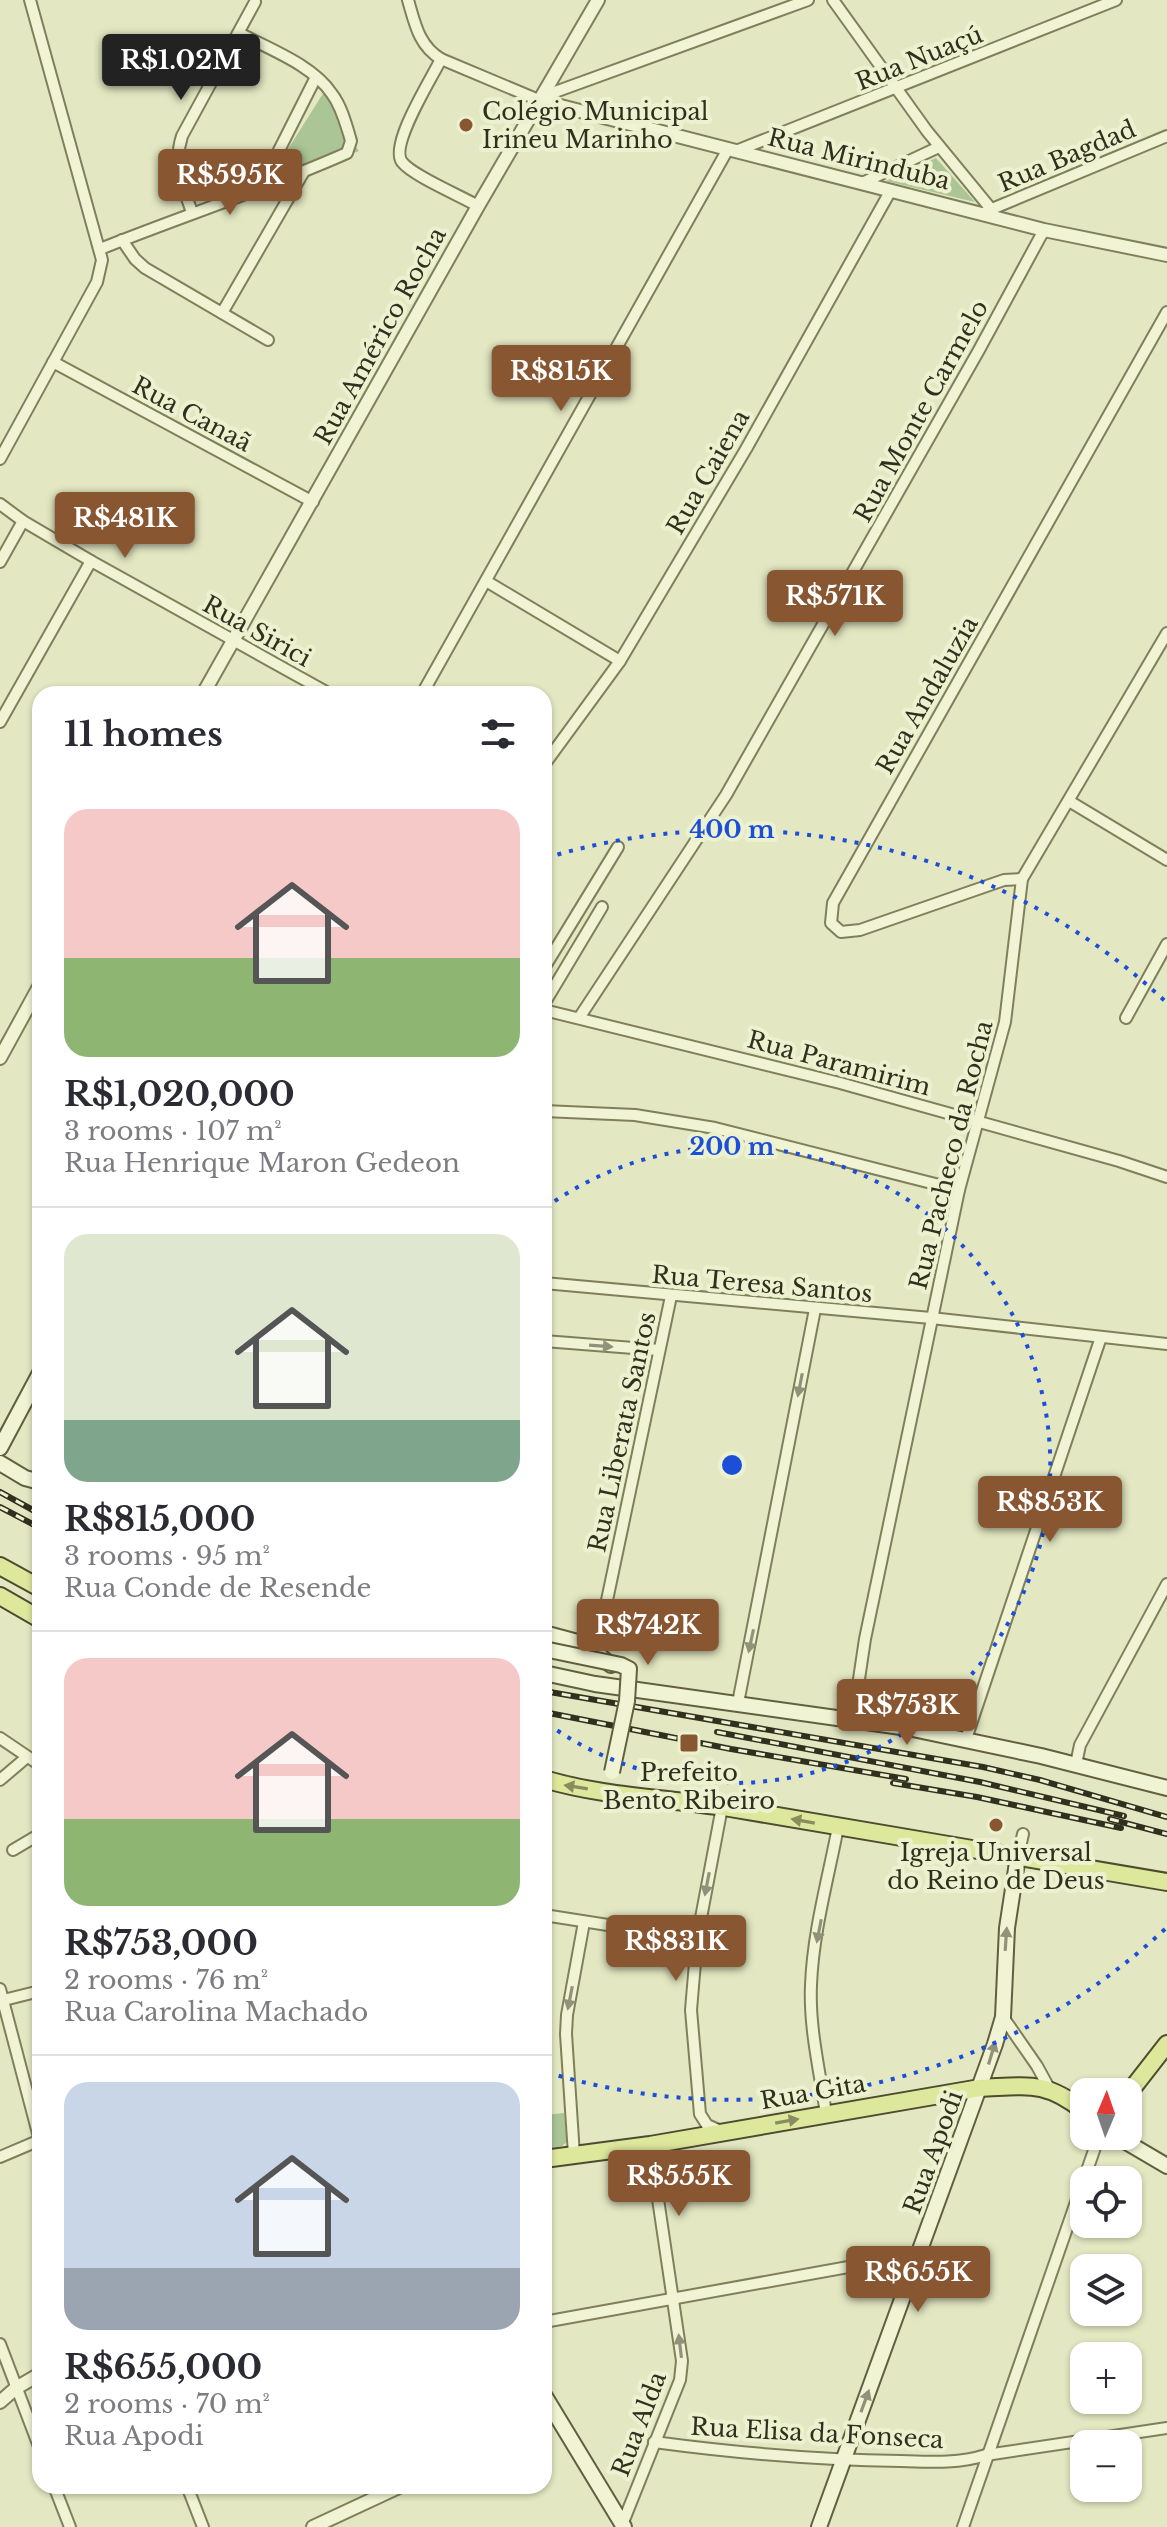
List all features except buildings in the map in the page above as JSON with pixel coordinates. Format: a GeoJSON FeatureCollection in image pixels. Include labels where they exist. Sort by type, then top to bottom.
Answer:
{"type":"FeatureCollection","features":[{"type":"Feature","properties":{"kind":"main road"},"geometry":{"type":"LineString","coordinates":[[0,1448],[32,1388]]}},
{"type":"Feature","properties":{"kind":"main road"},"geometry":{"type":"LineString","coordinates":[[0,1463],[32,1485]]}},
{"type":"Feature","properties":{"kind":"main road"},"geometry":{"type":"LineString","coordinates":[[25,1478],[32,1480]]}},
{"type":"Feature","properties":{"kind":"main road"},"geometry":{"type":"LineString","coordinates":[[0,1566],[32,1584]]}},
{"type":"Feature","properties":{"kind":"main road"},"geometry":{"type":"LineString","coordinates":[[0,1596],[32,1614]]}},
{"type":"Feature","properties":{"kind":"main road"},"geometry":{"type":"LineString","coordinates":[[552,1635],[581,1642],[632,1680],[652,1690]]}},
{"type":"Feature","properties":{"kind":"main road"},"geometry":{"type":"LineString","coordinates":[[552,1651],[629,1669],[627,1701],[608,1792]]}},
{"type":"Feature","properties":{"kind":"main road"},"geometry":{"type":"LineString","coordinates":[[552,1675],[595,1684],[853,1719],[966,1739],[1167,1788]]}},
{"type":"Feature","properties":{"kind":"main road"},"geometry":{"type":"LineString","coordinates":[[552,1781],[1167,1882]]}},
{"type":"Feature","properties":{"kind":"main road","name":"Rua Apodi"},"geometry":{"type":"LineString","coordinates":[[819,2527],[980,2088],[1003,2017],[1007,1928],[1018,1856]]}},
{"type":"Feature","properties":{"kind":"main road"},"geometry":{"type":"LineString","coordinates":[[1142,2078],[1164,2054]]}},
{"type":"Feature","properties":{"kind":"main road","name":"Rua Gita"},"geometry":{"type":"LineString","coordinates":[[552,2158],[650,2145],[980,2088],[1049,2088]]}},
{"type":"Feature","properties":{"kind":"main road"},"geometry":{"type":"LineString","coordinates":[[1049,2088],[1070,2100]]}},
{"type":"Feature","properties":{"kind":"main road"},"geometry":{"type":"LineString","coordinates":[[1140,2150],[1167,2166]]}},
{"type":"Feature","properties":{"kind":"main road"},"geometry":{"type":"LineString","coordinates":[[552,2418],[623,2526]]}},
{"type":"Feature","properties":{"kind":"street"},"geometry":{"type":"LineString","coordinates":[[0,459],[97,282],[102,260],[30,0]]}},
{"type":"Feature","properties":{"kind":"street"},"geometry":{"type":"LineString","coordinates":[[408,0],[421,39],[429,51],[441,59],[543,98],[808,0]]}},
{"type":"Feature","properties":{"kind":"street","name":"Rua Américo Rocha"},"geometry":{"type":"LineString","coordinates":[[208,686],[478,206],[598,0]]}},
{"type":"Feature","properties":{"kind":"street"},"geometry":{"type":"LineString","coordinates":[[833,0],[986,212]]}},
{"type":"Feature","properties":{"kind":"street","name":"Rua Nuaçú"},"geometry":{"type":"LineString","coordinates":[[732,150],[896,89],[1116,0]]}},
{"type":"Feature","properties":{"kind":"street"},"geometry":{"type":"LineString","coordinates":[[192,212],[177,171],[178,148],[255,2]]}},
{"type":"Feature","properties":{"kind":"street"},"geometry":{"type":"LineString","coordinates":[[100,249],[303,173],[347,153],[351,141],[334,95],[316,77],[239,33]]}},
{"type":"Feature","properties":{"kind":"street"},"geometry":{"type":"LineString","coordinates":[[441,59],[402,135],[399,158],[408,168],[478,206]]}},
{"type":"Feature","properties":{"kind":"street"},"geometry":{"type":"LineString","coordinates":[[260,188],[316,77]]}},
{"type":"Feature","properties":{"kind":"street","name":"Rua Mirinduba"},"geometry":{"type":"LineString","coordinates":[[543,98],[732,150],[986,212],[1044,230],[1167,255]]}},
{"type":"Feature","properties":{"kind":"street","name":"Rua Bagdad"},"geometry":{"type":"LineString","coordinates":[[986,212],[1167,136]]}},
{"type":"Feature","properties":{"kind":"street"},"geometry":{"type":"LineString","coordinates":[[862,183],[939,147]]}},
{"type":"Feature","properties":{"kind":"street"},"geometry":{"type":"LineString","coordinates":[[427,686],[732,150]]}},
{"type":"Feature","properties":{"kind":"street"},"geometry":{"type":"LineString","coordinates":[[222,313],[303,173]]}},
{"type":"Feature","properties":{"kind":"street","name":"Rua Caiena"},"geometry":{"type":"LineString","coordinates":[[552,754],[620,661],[746,449],[891,190]]}},
{"type":"Feature","properties":{"kind":"street","name":"Rua Monte Carmelo"},"geometry":{"type":"LineString","coordinates":[[579,1018],[726,795],[1044,230]]}},
{"type":"Feature","properties":{"kind":"street"},"geometry":{"type":"LineString","coordinates":[[122,240],[145,268],[268,340]]}},
{"type":"Feature","properties":{"kind":"street","name":"Rua Andaluzia"},"geometry":{"type":"LineString","coordinates":[[1022,879],[1004,880],[860,930],[841,932],[831,923],[833,903],[1167,312]]}},
{"type":"Feature","properties":{"kind":"street","name":"Rua Canaã"},"geometry":{"type":"LineString","coordinates":[[53,362],[313,502]]}},
{"type":"Feature","properties":{"kind":"street","name":"Rua Sirici"},"geometry":{"type":"LineString","coordinates":[[0,504],[91,561],[316,686]]}},
{"type":"Feature","properties":{"kind":"street"},"geometry":{"type":"LineString","coordinates":[[0,562],[23,521]]}},
{"type":"Feature","properties":{"kind":"street"},"geometry":{"type":"LineString","coordinates":[[0,722],[91,561]]}},
{"type":"Feature","properties":{"kind":"street"},"geometry":{"type":"LineString","coordinates":[[486,581],[620,661]]}},
{"type":"Feature","properties":{"kind":"street","name":"Rua Pacheco da Rocha"},"geometry":{"type":"LineString","coordinates":[[853,1719],[865,1639],[931,1318],[959,1190],[1005,1022],[1022,879],[1167,633]]}},
{"type":"Feature","properties":{"kind":"street"},"geometry":{"type":"LineString","coordinates":[[1069,801],[1167,860]]}},
{"type":"Feature","properties":{"kind":"street"},"geometry":{"type":"LineString","coordinates":[[552,955],[618,847]]}},
{"type":"Feature","properties":{"kind":"street"},"geometry":{"type":"LineString","coordinates":[[552,993],[602,907]]}},
{"type":"Feature","properties":{"kind":"street"},"geometry":{"type":"LineString","coordinates":[[1126,1018],[1167,944]]}},
{"type":"Feature","properties":{"kind":"street"},"geometry":{"type":"LineString","coordinates":[[0,1058],[32,1000]]}},
{"type":"Feature","properties":{"kind":"street","name":"Rua Paramirim"},"geometry":{"type":"LineString","coordinates":[[552,1010],[978,1120],[1167,1177]]}},
{"type":"Feature","properties":{"kind":"street"},"geometry":{"type":"LineString","coordinates":[[552,1111],[635,1115],[715,1128],[959,1190]]}},
{"type":"Feature","properties":{"kind":"street","name":"Rua Teresa Santos"},"geometry":{"type":"LineString","coordinates":[[552,1284],[931,1318],[1167,1344]]}},
{"type":"Feature","properties":{"kind":"street","name":"Rua Liberata Santos"},"geometry":{"type":"LineString","coordinates":[[600,1655],[602,1624],[671,1296]]}},
{"type":"Feature","properties":{"kind":"street"},"geometry":{"type":"LineString","coordinates":[[738,1703],[815,1309]]}},
{"type":"Feature","properties":{"kind":"street"},"geometry":{"type":"LineString","coordinates":[[966,1739],[1101,1337]]}},
{"type":"Feature","properties":{"kind":"street"},"geometry":{"type":"LineString","coordinates":[[552,1342],[659,1350]]}},
{"type":"Feature","properties":{"kind":"street"},"geometry":{"type":"LineString","coordinates":[[1076,1764],[1080,1745],[1163,1603],[1167,1584]]}},
{"type":"Feature","properties":{"kind":"street"},"geometry":{"type":"LineString","coordinates":[[581,1642],[593,1636],[602,1624]]}},
{"type":"Feature","properties":{"kind":"street"},"geometry":{"type":"LineString","coordinates":[[0,1738],[32,1760]]}},
{"type":"Feature","properties":{"kind":"street"},"geometry":{"type":"LineString","coordinates":[[0,1780],[27,1757]]}},
{"type":"Feature","properties":{"kind":"street"},"geometry":{"type":"LineString","coordinates":[[722,1807],[697,1939],[691,2010],[700,2114],[707,2125],[723,2132]]}},
{"type":"Feature","properties":{"kind":"street"},"geometry":{"type":"LineString","coordinates":[[826,2114],[811,2014],[811,1986],[838,1827]]}},
{"type":"Feature","properties":{"kind":"street"},"geometry":{"type":"LineString","coordinates":[[1018,1856],[1023,1834]]}},
{"type":"Feature","properties":{"kind":"street"},"geometry":{"type":"LineString","coordinates":[[13,1850],[32,1839]]}},
{"type":"Feature","properties":{"kind":"street"},"geometry":{"type":"LineString","coordinates":[[552,1916],[697,1939]]}},
{"type":"Feature","properties":{"kind":"street"},"geometry":{"type":"LineString","coordinates":[[574,2155],[566,2025],[584,1922]]}},
{"type":"Feature","properties":{"kind":"street"},"geometry":{"type":"LineString","coordinates":[[32,1992],[1,1997],[32,2111]]}},
{"type":"Feature","properties":{"kind":"street"},"geometry":{"type":"LineString","coordinates":[[1003,2017],[1049,2088]]}},
{"type":"Feature","properties":{"kind":"street"},"geometry":{"type":"LineString","coordinates":[[0,2157],[32,2143]]}},
{"type":"Feature","properties":{"kind":"street","name":"Rua Alda"},"geometry":{"type":"LineString","coordinates":[[623,2526],[680,2380],[681,2349],[650,2145]]}},
{"type":"Feature","properties":{"kind":"street"},"geometry":{"type":"LineString","coordinates":[[963,2527],[1094,2150]]}},
{"type":"Feature","properties":{"kind":"street"},"geometry":{"type":"LineString","coordinates":[[552,2320],[673,2296],[920,2254]]}},
{"type":"Feature","properties":{"kind":"street"},"geometry":{"type":"LineString","coordinates":[[0,2344],[32,2429]]}},
{"type":"Feature","properties":{"kind":"street"},"geometry":{"type":"LineString","coordinates":[[0,2402],[32,2379]]}},
{"type":"Feature","properties":{"kind":"street","name":"Rua Elisa da Fonseca"},"geometry":{"type":"LineString","coordinates":[[654,2442],[729,2452],[844,2460],[966,2462],[986,2455],[1167,2428]]}},
{"type":"Feature","properties":{"kind":"street"},"geometry":{"type":"LineString","coordinates":[[57,2494],[70,2527]]}},
{"type":"Feature","properties":{"kind":"street"},"geometry":{"type":"LineString","coordinates":[[190,2494],[203,2527]]}},
{"type":"Feature","properties":{"kind":"street"},"geometry":{"type":"LineString","coordinates":[[313,2527],[384,2494]]}},
{"type":"Feature","properties":{"kind":"green space"},"geometry":{"type":"Polygon","coordinates":[[[324,92],[336,105],[359,151],[275,182],[271,176],[324,92]]]}},
{"type":"Feature","properties":{"kind":"green space"},"geometry":{"type":"Polygon","coordinates":[[[936,158],[975,202],[886,181],[936,158]]]}},
{"type":"Feature","properties":{"kind":"green space"},"geometry":{"type":"Polygon","coordinates":[[[564,2113],[567,2142],[552,2148],[552,2114],[564,2113]]]}},
{"type":"Feature","properties":{"kind":"railway"},"geometry":{"type":"LineString","coordinates":[[0,1492],[32,1510]]}},
{"type":"Feature","properties":{"kind":"railway"},"geometry":{"type":"LineString","coordinates":[[0,1507],[32,1524]]}},
{"type":"Feature","properties":{"kind":"railway"},"geometry":{"type":"LineString","coordinates":[[552,1692],[983,1767],[1040,1780],[1167,1817]]}},
{"type":"Feature","properties":{"kind":"railway"},"geometry":{"type":"LineString","coordinates":[[552,1714],[906,1779]]}},
{"type":"Feature","properties":{"kind":"railway"},"geometry":{"type":"LineString","coordinates":[[717,1732],[980,1782],[1124,1816]]}},
{"type":"Feature","properties":{"kind":"railway"},"geometry":{"type":"LineString","coordinates":[[893,1783],[977,1797],[1121,1828]]}},
{"type":"Feature","properties":{"kind":"railway"},"geometry":{"type":"LineString","coordinates":[[1110,1819],[1167,1834]]}},
{"type":"Feature","properties":{"kind":"place","name":"Colégio Municipal Irineu Marinho"},"geometry":{"type":"Point","coordinates":[466,125]}},
{"type":"Feature","properties":{"kind":"place","name":"Prefeito Bento Ribeiro"},"geometry":{"type":"Point","coordinates":[689,1743]}},
{"type":"Feature","properties":{"kind":"place","name":"Igreja Universal do Reino de Deus"},"geometry":{"type":"Point","coordinates":[996,1825]}}]}
